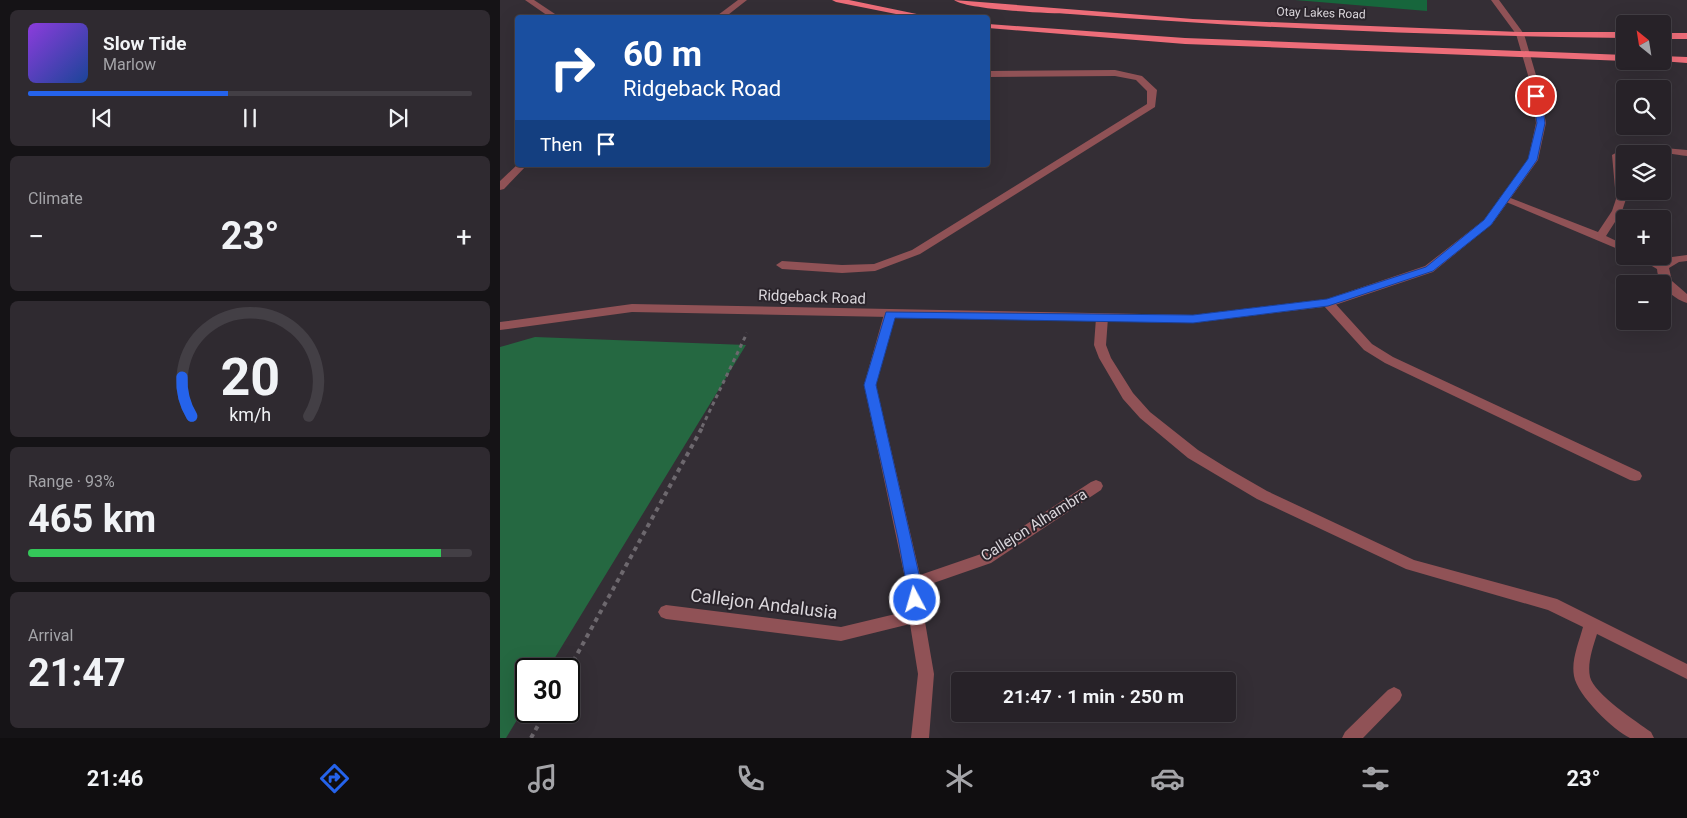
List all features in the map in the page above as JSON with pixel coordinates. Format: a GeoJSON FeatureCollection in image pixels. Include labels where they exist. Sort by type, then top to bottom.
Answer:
{"type":"FeatureCollection","features":[{"type":"Feature","properties":{"kind":"main road"},"geometry":{"type":"LineString","coordinates":[[836,0],[916,15]]}},
{"type":"Feature","properties":{"kind":"main road","name":"Otay Lakes Road"},"geometry":{"type":"LineString","coordinates":[[958,0],[990,6],[1193,21],[1520,34],[1616,35]]}},
{"type":"Feature","properties":{"kind":"main road"},"geometry":{"type":"LineString","coordinates":[[990,26],[1184,41],[1616,58]]}},
{"type":"Feature","properties":{"kind":"main road"},"geometry":{"type":"LineString","coordinates":[[1671,36],[1687,36]]}},
{"type":"Feature","properties":{"kind":"main road"},"geometry":{"type":"LineString","coordinates":[[1671,59],[1687,60]]}},
{"type":"Feature","properties":{"kind":"street"},"geometry":{"type":"LineString","coordinates":[[529,0],[552,15]]}},
{"type":"Feature","properties":{"kind":"street"},"geometry":{"type":"LineString","coordinates":[[722,15],[743,0]]}},
{"type":"Feature","properties":{"kind":"street"},"geometry":{"type":"LineString","coordinates":[[1495,0],[1520,34]]}},
{"type":"Feature","properties":{"kind":"street","name":"Ridgeback Road"},"geometry":{"type":"LineString","coordinates":[[500,326],[632,308],[1193,319],[1328,302],[1429,269],[1488,222],[1533,160],[1541,123],[1534,82],[1520,34]]}},
{"type":"Feature","properties":{"kind":"street"},"geometry":{"type":"LineString","coordinates":[[782,265],[842,269],[875,267],[916,252],[1152,105],[1152,90],[1139,78],[1115,73],[990,74]]}},
{"type":"Feature","properties":{"kind":"street"},"geometry":{"type":"LineString","coordinates":[[1600,237],[1617,211],[1621,199],[1617,155],[1626,150],[1637,148],[1687,153]]}},
{"type":"Feature","properties":{"kind":"street"},"geometry":{"type":"LineString","coordinates":[[500,187],[520,167]]}},
{"type":"Feature","properties":{"kind":"street"},"geometry":{"type":"LineString","coordinates":[[1504,199],[1616,245]]}},
{"type":"Feature","properties":{"kind":"street"},"geometry":{"type":"LineString","coordinates":[[1663,268],[1676,260],[1687,258]]}},
{"type":"Feature","properties":{"kind":"street"},"geometry":{"type":"LineString","coordinates":[[1657,265],[1663,268]]}},
{"type":"Feature","properties":{"kind":"street"},"geometry":{"type":"LineString","coordinates":[[1663,268],[1662,275],[1665,283],[1673,291],[1687,298]]}},
{"type":"Feature","properties":{"kind":"street"},"geometry":{"type":"LineString","coordinates":[[1328,302],[1368,347],[1389,360],[1635,476]]}},
{"type":"Feature","properties":{"kind":"street"},"geometry":{"type":"LineString","coordinates":[[890,314],[870,385],[914,583],[916,616],[926,674],[920,738]]}},
{"type":"Feature","properties":{"kind":"street"},"geometry":{"type":"LineString","coordinates":[[1102,318],[1100,345],[1128,396],[1145,415],[1193,454],[1222,472],[1262,495],[1411,565],[1552,604],[1687,672]]}},
{"type":"Feature","properties":{"kind":"street","name":"Callejon Alhambra"},"geometry":{"type":"LineString","coordinates":[[914,583],[986,559],[1096,486]]}},
{"type":"Feature","properties":{"kind":"street","name":"Callejon Andalusia"},"geometry":{"type":"LineString","coordinates":[[666,612],[841,634],[916,616]]}},
{"type":"Feature","properties":{"kind":"street"},"geometry":{"type":"LineString","coordinates":[[1592,625],[1582,657],[1582,679],[1590,692],[1645,738]]}},
{"type":"Feature","properties":{"kind":"street"},"geometry":{"type":"LineString","coordinates":[[1351,738],[1394,695]]}},
{"type":"Feature","properties":{"kind":"path"},"geometry":{"type":"LineString","coordinates":[[576,658],[702,428],[758,310]]}},
{"type":"Feature","properties":{"kind":"path"},"geometry":{"type":"LineString","coordinates":[[531,738],[539,723]]}},
{"type":"Feature","properties":{"kind":"green space"},"geometry":{"type":"Polygon","coordinates":[[[1295,0],[1427,0],[1427,11],[1295,0]]]}},
{"type":"Feature","properties":{"kind":"green space"},"geometry":{"type":"Polygon","coordinates":[[[535,337],[746,345],[555,658],[515,658],[515,723],[506,738],[500,738],[500,347],[535,337]]]}},
{"type":"Feature","properties":{"kind":"route"},"geometry":{"type":"LineString","coordinates":[[915,600],[914,583],[905,538],[884,453],[870,385],[890,314],[1193,319],[1328,302],[1429,269],[1488,222],[1533,160],[1541,123],[1536,96]]}}]}
